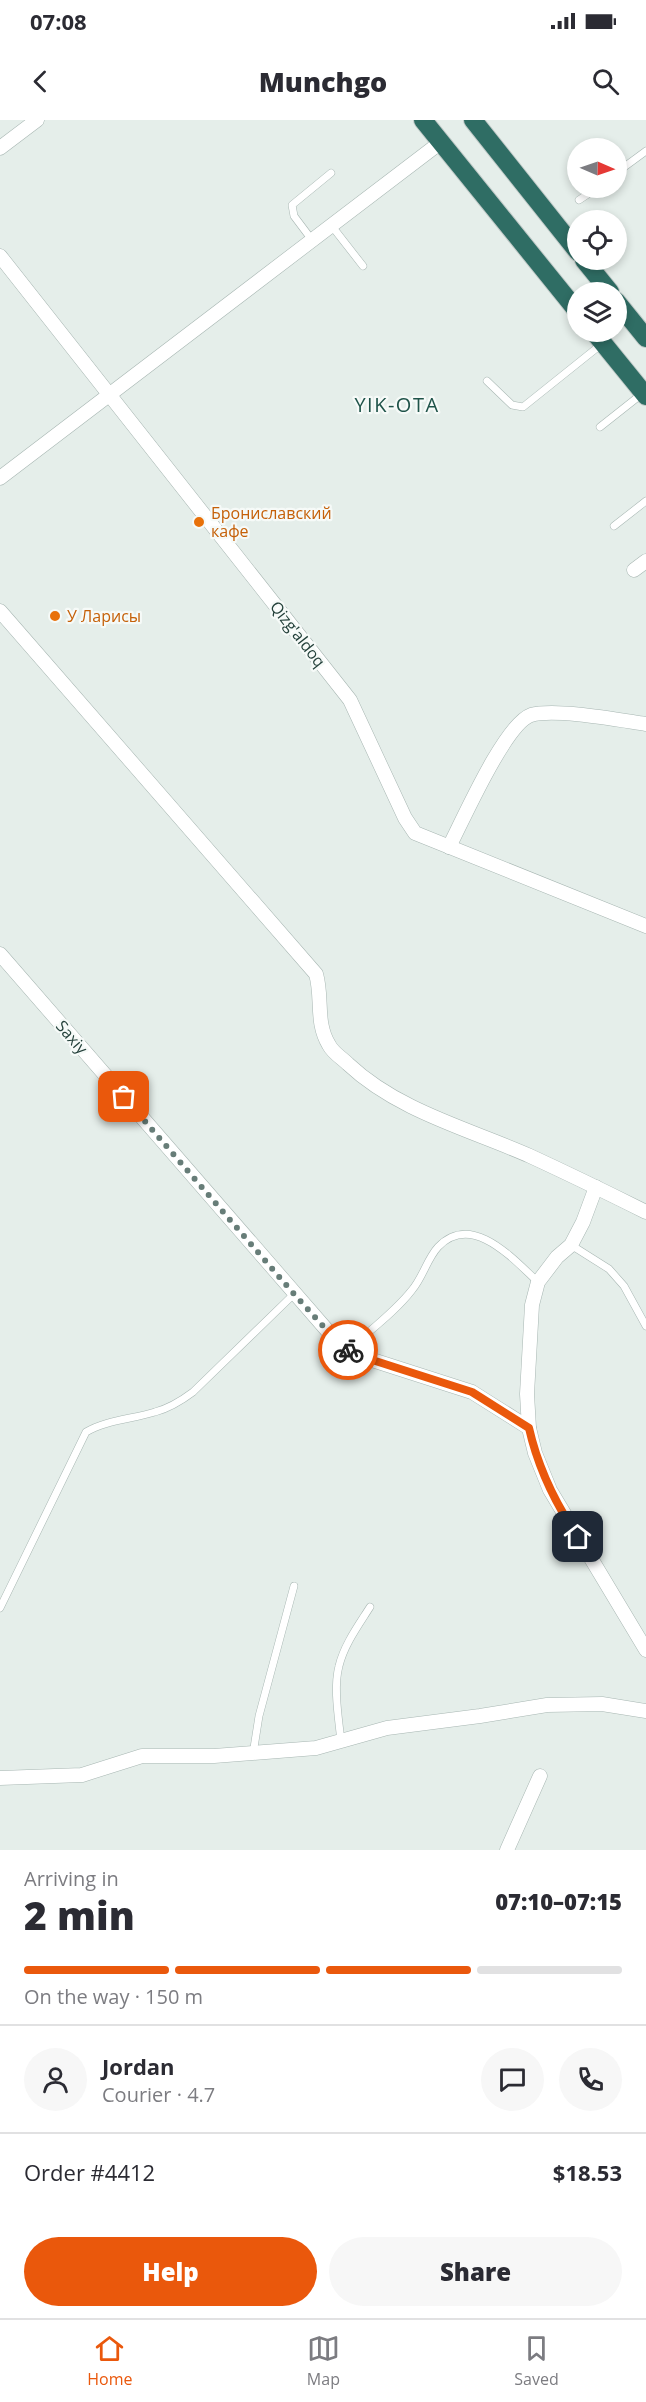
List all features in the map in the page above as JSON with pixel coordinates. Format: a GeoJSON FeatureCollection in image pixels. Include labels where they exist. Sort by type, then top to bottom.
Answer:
{"type":"FeatureCollection","features":[{"type":"Feature","properties":{"kind":"highway"},"geometry":{"type":"LineString","coordinates":[[423,120],[567,298]]}},
{"type":"Feature","properties":{"kind":"highway"},"geometry":{"type":"LineString","coordinates":[[473,120],[567,238]]}},
{"type":"Feature","properties":{"kind":"highway"},"geometry":{"type":"LineString","coordinates":[[592,270],[602,282]]}},
{"type":"Feature","properties":{"kind":"highway"},"geometry":{"type":"LineString","coordinates":[[627,312],[644,330]]}},
{"type":"Feature","properties":{"kind":"highway"},"geometry":{"type":"LineString","coordinates":[[602,342],[645,395]]}},
{"type":"Feature","properties":{"kind":"street"},"geometry":{"type":"LineString","coordinates":[[0,148],[37,120]]}},
{"type":"Feature","properties":{"kind":"street"},"geometry":{"type":"LineString","coordinates":[[0,478],[441,142]]}},
{"type":"Feature","properties":{"kind":"street","name":"Qizg'aldoq"},"geometry":{"type":"LineString","coordinates":[[0,256],[350,700],[405,818],[415,833],[646,926]]}},
{"type":"Feature","properties":{"kind":"street"},"geometry":{"type":"LineString","coordinates":[[634,570],[646,561]]}},
{"type":"Feature","properties":{"kind":"street"},"geometry":{"type":"LineString","coordinates":[[0,611],[316,974],[320,988],[321,1031],[330,1048],[357,1073],[392,1098],[531,1157],[646,1212]]}},
{"type":"Feature","properties":{"kind":"street"},"geometry":{"type":"LineString","coordinates":[[449,847],[492,764],[516,725],[531,716],[581,716],[646,724]]}},
{"type":"Feature","properties":{"kind":"street","name":"Saxiy"},"geometry":{"type":"LineString","coordinates":[[0,954],[332,1336],[348,1350],[363,1357],[472,1392],[529,1428]]}},
{"type":"Feature","properties":{"kind":"street"},"geometry":{"type":"LineString","coordinates":[[596,1187],[583,1222],[571,1245],[557,1257],[538,1282],[532,1305],[527,1394],[529,1428],[535,1453],[550,1490],[646,1650]]}},
{"type":"Feature","properties":{"kind":"street"},"geometry":{"type":"LineString","coordinates":[[0,1778],[82,1775],[142,1756],[253,1754],[316,1748],[387,1728],[480,1716],[548,1704],[602,1704],[646,1711]]}},
{"type":"Feature","properties":{"kind":"street"},"geometry":{"type":"LineString","coordinates":[[507,1850],[540,1776]]}},
{"type":"Feature","properties":{"kind":"lane"},"geometry":{"type":"LineString","coordinates":[[627,165],[646,152]]}},
{"type":"Feature","properties":{"kind":"lane"},"geometry":{"type":"LineString","coordinates":[[312,240],[294,216],[292,205],[331,173]]}},
{"type":"Feature","properties":{"kind":"lane"},"geometry":{"type":"LineString","coordinates":[[331,225],[363,266]]}},
{"type":"Feature","properties":{"kind":"lane"},"geometry":{"type":"LineString","coordinates":[[487,381],[512,405],[523,407],[593,342]]}},
{"type":"Feature","properties":{"kind":"lane"},"geometry":{"type":"LineString","coordinates":[[600,427],[645,395]]}},
{"type":"Feature","properties":{"kind":"lane"},"geometry":{"type":"LineString","coordinates":[[614,526],[646,501]]}},
{"type":"Feature","properties":{"kind":"lane"},"geometry":{"type":"LineString","coordinates":[[348,1350],[411,1292],[425,1273],[429,1261],[439,1246],[453,1237],[473,1233],[493,1241],[538,1282]]}},
{"type":"Feature","properties":{"kind":"lane"},"geometry":{"type":"LineString","coordinates":[[571,1245],[609,1269],[624,1286],[646,1326]]}},
{"type":"Feature","properties":{"kind":"lane"},"geometry":{"type":"LineString","coordinates":[[0,1608],[86,1432],[176,1404],[194,1392],[294,1294]]}},
{"type":"Feature","properties":{"kind":"lane"},"geometry":{"type":"LineString","coordinates":[[253,1754],[258,1716],[294,1586]]}},
{"type":"Feature","properties":{"kind":"lane"},"geometry":{"type":"LineString","coordinates":[[341,1742],[338,1668],[349,1640],[370,1607]]}},
{"type":"Feature","properties":{"kind":"way so far"},"geometry":{"type":"LineString","coordinates":[[124,1097],[294,1294],[348,1350]]}},
{"type":"Feature","properties":{"kind":"place","name":"Брониславский кафе"},"geometry":{"type":"Point","coordinates":[199,522]}},
{"type":"Feature","properties":{"kind":"place","name":"У Ларисы"},"geometry":{"type":"Point","coordinates":[55,616]}},
{"type":"Feature","properties":{"kind":"district","name":"YIK-OTA"},"geometry":{"type":"Point","coordinates":[397,404]}},
{"type":"Feature","properties":{"kind":"route"},"geometry":{"type":"LineString","coordinates":[[348,1350],[363,1357],[472,1392],[529,1428],[535,1453],[550,1490],[578,1537]]}}]}
